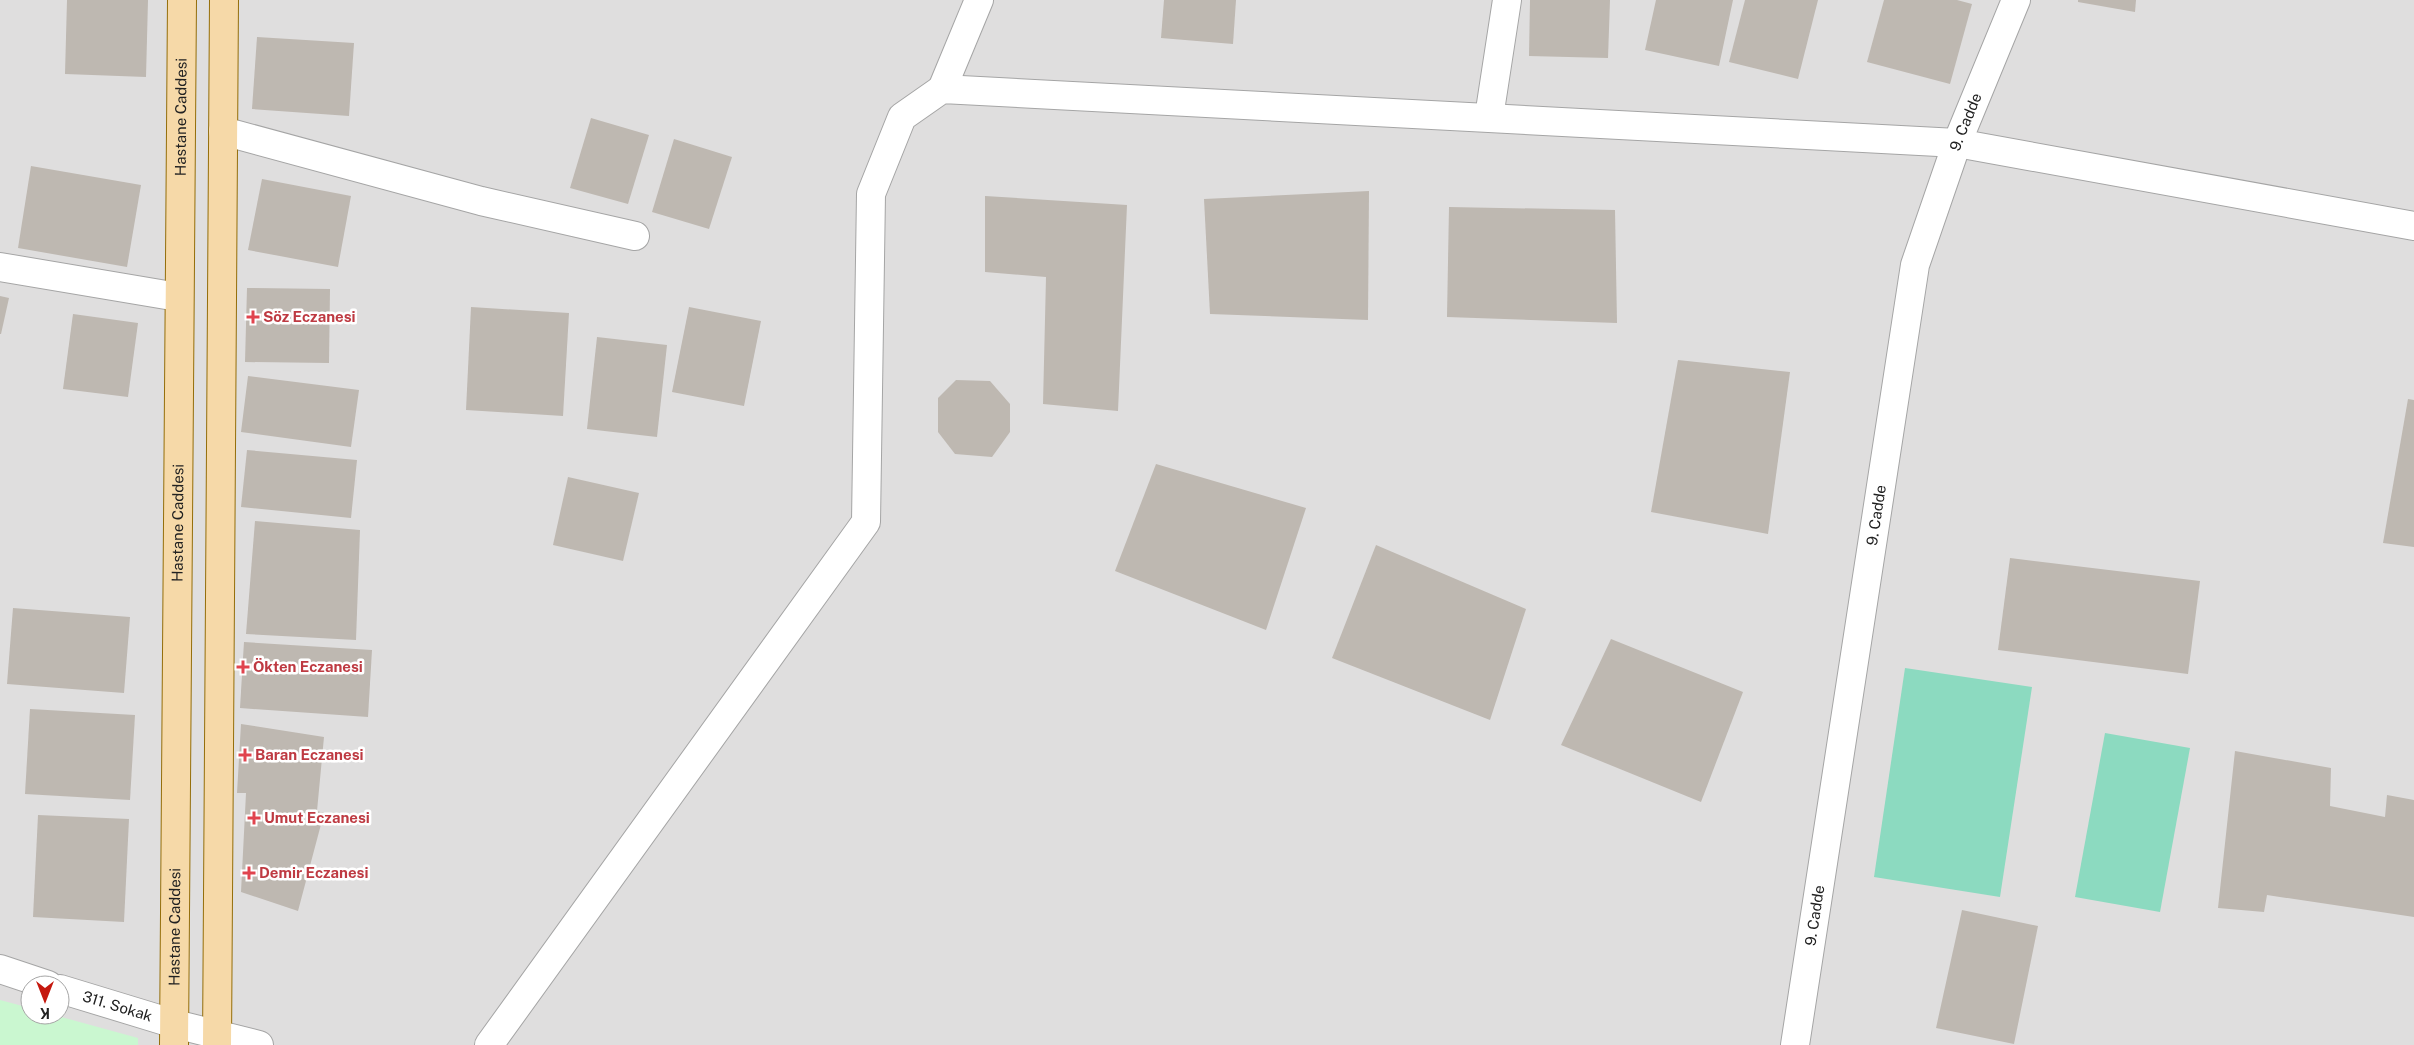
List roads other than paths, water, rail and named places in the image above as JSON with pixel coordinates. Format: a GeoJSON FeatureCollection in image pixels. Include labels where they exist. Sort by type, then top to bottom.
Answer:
{"type":"FeatureCollection","features":[{"type":"Feature","properties":{"kind":"main road","name":"Hastane Caddesi"},"geometry":{"type":"LineString","coordinates":[[175,1034],[178,297],[182,0]]}},
{"type":"Feature","properties":{"kind":"main road"},"geometry":{"type":"LineString","coordinates":[[217,1039],[224,0]]}},
{"type":"Feature","properties":{"kind":"street"},"geometry":{"type":"LineString","coordinates":[[489,1045],[866,522],[871,194],[902,117],[942,89],[979,0]]}},
{"type":"Feature","properties":{"kind":"street"},"geometry":{"type":"LineString","coordinates":[[1489,117],[1507,0]]}},
{"type":"Feature","properties":{"kind":"street","name":"9. Cadde"},"geometry":{"type":"LineString","coordinates":[[1796,1045],[1914,265],[1957,144],[2016,0]]}},
{"type":"Feature","properties":{"kind":"street"},"geometry":{"type":"LineString","coordinates":[[942,89],[1489,117],[1957,144],[2414,226]]}},
{"type":"Feature","properties":{"kind":"street"},"geometry":{"type":"LineString","coordinates":[[223,131],[481,201],[635,236]]}},
{"type":"Feature","properties":{"kind":"street"},"geometry":{"type":"LineString","coordinates":[[0,267],[178,297]]}},
{"type":"Feature","properties":{"kind":"street"},"geometry":{"type":"LineString","coordinates":[[0,969],[20,976]]}},
{"type":"Feature","properties":{"kind":"street","name":"311. Sokak"},"geometry":{"type":"LineString","coordinates":[[70,993],[175,1034],[260,1045]]}},
{"type":"Feature","properties":{"kind":"place","name":"Söz Eczanesi"},"geometry":{"type":"Point","coordinates":[253,317]}},
{"type":"Feature","properties":{"kind":"place","name":"Ökten Eczanesi"},"geometry":{"type":"Point","coordinates":[243,667]}},
{"type":"Feature","properties":{"kind":"place","name":"Baran Eczanesi"},"geometry":{"type":"Point","coordinates":[245,755]}},
{"type":"Feature","properties":{"kind":"place","name":"Umut Eczanesi"},"geometry":{"type":"Point","coordinates":[254,818]}},
{"type":"Feature","properties":{"kind":"place","name":"Demir Eczanesi"},"geometry":{"type":"Point","coordinates":[249,873]}}]}
